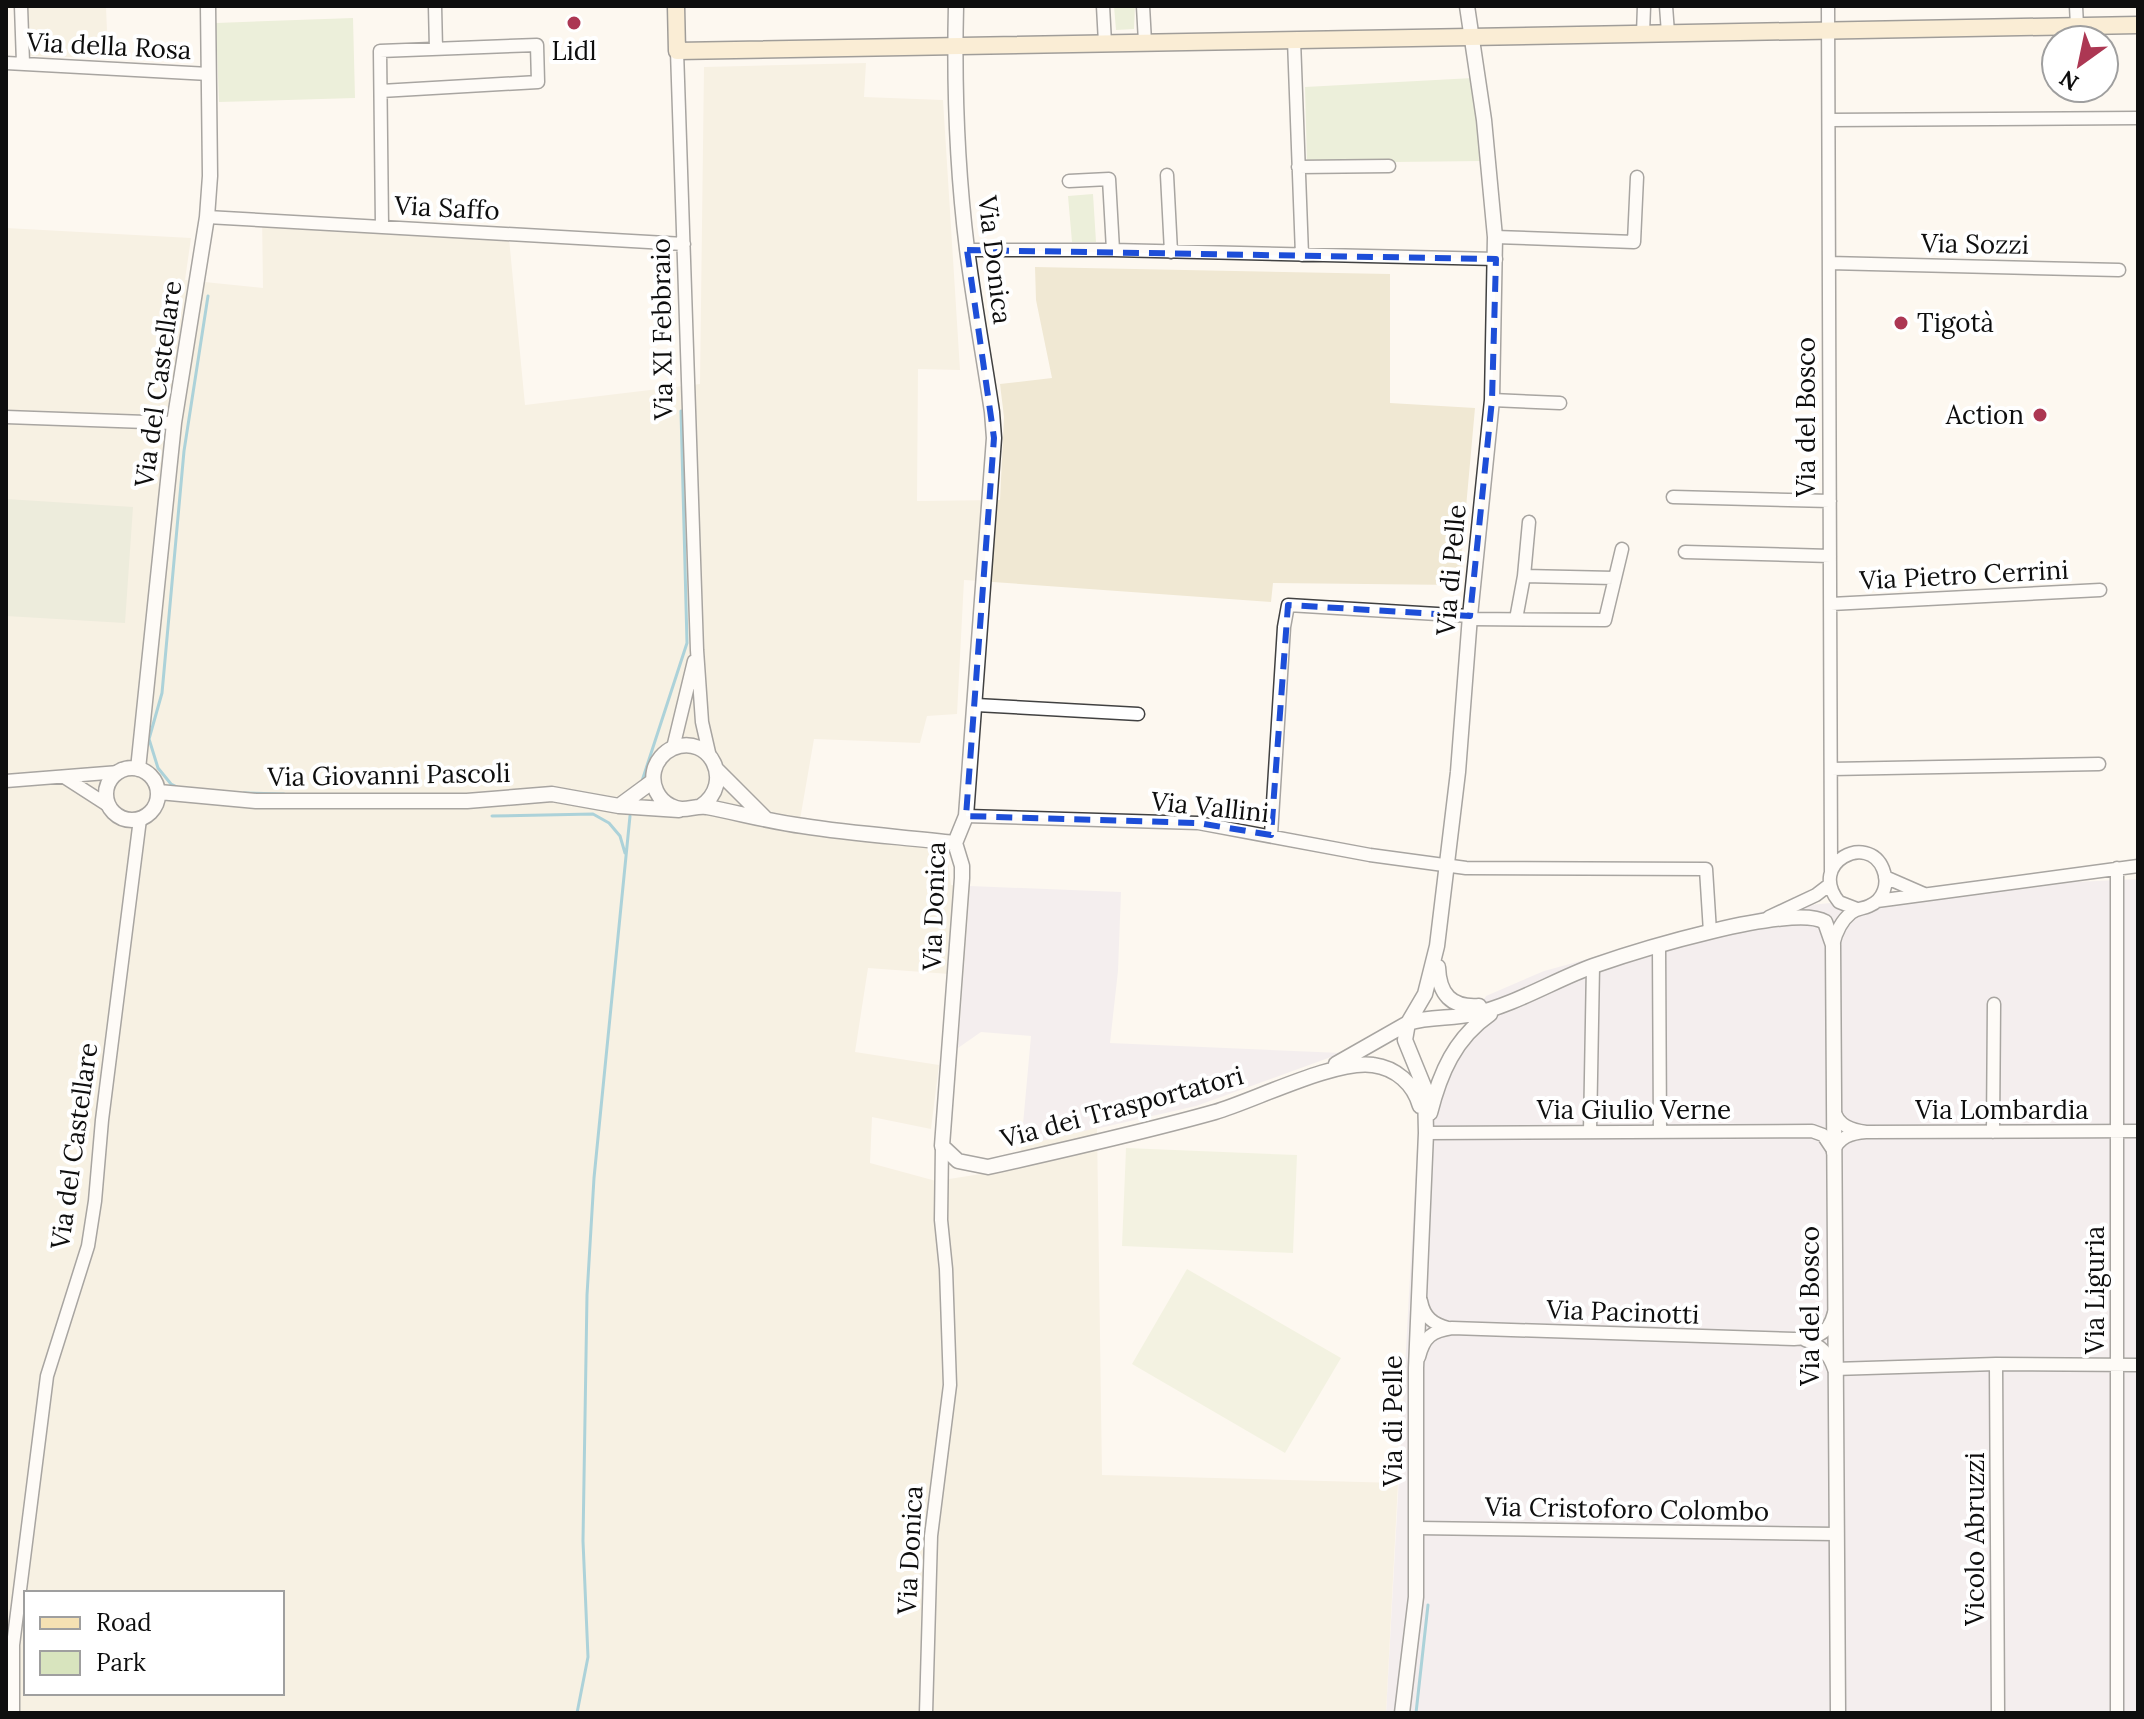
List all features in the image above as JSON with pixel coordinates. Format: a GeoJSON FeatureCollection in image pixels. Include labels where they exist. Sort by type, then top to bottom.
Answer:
{"type":"FeatureCollection","features":[{"type":"Feature","properties":{"kind":"main road","name":"Via XI Febbraio"},"geometry":{"type":"LineString","coordinates":[[676,6],[677,51]]}},
{"type":"Feature","properties":{"kind":"main road"},"geometry":{"type":"LineString","coordinates":[[677,51],[1450,37],[1469,21],[1667,19],[1829,29],[2040,26]]}},
{"type":"Feature","properties":{"kind":"street"},"geometry":{"type":"LineString","coordinates":[[21,6],[23,63]]}},
{"type":"Feature","properties":{"kind":"street","name":"Via del Castellare"},"geometry":{"type":"LineString","coordinates":[[138,769],[174,423],[207,217],[210,176],[208,6]]}},
{"type":"Feature","properties":{"kind":"street"},"geometry":{"type":"LineString","coordinates":[[435,6],[436,49]]}},
{"type":"Feature","properties":{"kind":"street","name":"Via Donica"},"geometry":{"type":"LineString","coordinates":[[926,1713],[931,1536],[950,1385],[941,1220],[942,1146],[962,878],[955,843],[966,816],[994,438],[967,250],[956,110],[956,6]]}},
{"type":"Feature","properties":{"kind":"street"},"geometry":{"type":"LineString","coordinates":[[1103,6],[1105,43]]}},
{"type":"Feature","properties":{"kind":"street"},"geometry":{"type":"LineString","coordinates":[[1143,6],[1145,42]]}},
{"type":"Feature","properties":{"kind":"street","name":"Via del Bosco"},"geometry":{"type":"LineString","coordinates":[[1828,6],[1830,878]]}},
{"type":"Feature","properties":{"kind":"street","name":"Via di Pelle"},"geometry":{"type":"LineString","coordinates":[[1402,1713],[1416,1597],[1416,1368],[1426,1131],[1425,1089],[1406,1046],[1408,1023],[1425,994],[1437,946],[1448,866],[1492,400],[1495,237],[1484,120],[1469,21]]}},
{"type":"Feature","properties":{"kind":"street"},"geometry":{"type":"LineString","coordinates":[[1294,40],[1302,255]]}},
{"type":"Feature","properties":{"kind":"street"},"geometry":{"type":"LineString","coordinates":[[381,91],[538,82],[537,45],[380,51],[382,226]]}},
{"type":"Feature","properties":{"kind":"street","name":"Via XI Febbraio"},"geometry":{"type":"LineString","coordinates":[[677,51],[697,650],[702,722],[714,764]]}},
{"type":"Feature","properties":{"kind":"street","name":"Via della Rosa"},"geometry":{"type":"LineString","coordinates":[[6,63],[209,74]]}},
{"type":"Feature","properties":{"kind":"street"},"geometry":{"type":"LineString","coordinates":[[1829,120],[2138,118]]}},
{"type":"Feature","properties":{"kind":"street"},"geometry":{"type":"LineString","coordinates":[[1298,167],[1389,166]]}},
{"type":"Feature","properties":{"kind":"street"},"geometry":{"type":"LineString","coordinates":[[1167,175],[1171,252]]}},
{"type":"Feature","properties":{"kind":"street"},"geometry":{"type":"LineString","coordinates":[[1495,237],[1634,242],[1637,177]]}},
{"type":"Feature","properties":{"kind":"street"},"geometry":{"type":"LineString","coordinates":[[1069,181],[1109,179],[1113,250]]}},
{"type":"Feature","properties":{"kind":"street","name":"Via Saffo"},"geometry":{"type":"LineString","coordinates":[[207,217],[684,244]]}},
{"type":"Feature","properties":{"kind":"street"},"geometry":{"type":"LineString","coordinates":[[967,250],[1113,250],[1496,259]]}},
{"type":"Feature","properties":{"kind":"street","name":"Via Sozzi"},"geometry":{"type":"LineString","coordinates":[[1829,263],[2119,270]]}},
{"type":"Feature","properties":{"kind":"street"},"geometry":{"type":"LineString","coordinates":[[1492,400],[1560,403]]}},
{"type":"Feature","properties":{"kind":"street"},"geometry":{"type":"LineString","coordinates":[[6,417],[174,423]]}},
{"type":"Feature","properties":{"kind":"street"},"geometry":{"type":"LineString","coordinates":[[1673,497],[1830,501]]}},
{"type":"Feature","properties":{"kind":"street"},"geometry":{"type":"LineString","coordinates":[[1516,619],[1529,522]]}},
{"type":"Feature","properties":{"kind":"street"},"geometry":{"type":"LineString","coordinates":[[1271,835],[1288,605],[1470,618],[1605,620],[1622,549]]}},
{"type":"Feature","properties":{"kind":"street"},"geometry":{"type":"LineString","coordinates":[[1685,552],[1830,556]]}},
{"type":"Feature","properties":{"kind":"street"},"geometry":{"type":"LineString","coordinates":[[1524,576],[1614,578]]}},
{"type":"Feature","properties":{"kind":"street","name":"Via Pietro Cerrini"},"geometry":{"type":"LineString","coordinates":[[1831,604],[2100,590]]}},
{"type":"Feature","properties":{"kind":"street","name":"Via XI Febbraio"},"geometry":{"type":"LineString","coordinates":[[673,748],[697,650]]}},
{"type":"Feature","properties":{"kind":"street"},"geometry":{"type":"LineString","coordinates":[[976,705],[1138,714]]}},
{"type":"Feature","properties":{"kind":"street"},"geometry":{"type":"LineString","coordinates":[[679,810],[662,800],[653,781],[656,763],[673,748],[684,745],[696,747],[765,818]]}},
{"type":"Feature","properties":{"kind":"street"},"geometry":{"type":"LineString","coordinates":[[701,806],[714,793],[718,781],[714,764]]}},
{"type":"Feature","properties":{"kind":"street"},"geometry":{"type":"LineString","coordinates":[[1831,769],[2099,764]]}},
{"type":"Feature","properties":{"kind":"street"},"geometry":{"type":"LineString","coordinates":[[6,781],[138,769],[150,775],[159,792]]}},
{"type":"Feature","properties":{"kind":"street"},"geometry":{"type":"LineString","coordinates":[[109,806],[107,787],[119,772]]}},
{"type":"Feature","properties":{"kind":"street"},"geometry":{"type":"LineString","coordinates":[[64,777],[124,819],[140,819]]}},
{"type":"Feature","properties":{"kind":"street"},"geometry":{"type":"LineString","coordinates":[[619,806],[653,781]]}},
{"type":"Feature","properties":{"kind":"street","name":"Via del Castellare"},"geometry":{"type":"LineString","coordinates":[[13,1713],[13,1645],[44,1391],[90,1231],[140,819],[154,809],[159,792]]}},
{"type":"Feature","properties":{"kind":"street","name":"Via Giovanni Pascoli"},"geometry":{"type":"LineString","coordinates":[[159,792],[256,801],[467,801],[552,794],[619,806],[679,810],[701,806],[801,826],[955,843]]}},
{"type":"Feature","properties":{"kind":"street","name":"Via Vallini"},"geometry":{"type":"LineString","coordinates":[[966,816],[1198,823],[1448,866],[1706,869],[1710,932]]}},
{"type":"Feature","properties":{"kind":"street"},"geometry":{"type":"LineString","coordinates":[[1831,829],[1851,853]]}},
{"type":"Feature","properties":{"kind":"street"},"geometry":{"type":"LineString","coordinates":[[1751,923],[1816,895],[1830,878],[1835,863],[1851,853],[1865,853],[1880,863],[1885,888],[1877,901],[1857,909],[1844,920],[1833,945]]}},
{"type":"Feature","properties":{"kind":"street"},"geometry":{"type":"LineString","coordinates":[[1877,901],[2138,866]]}},
{"type":"Feature","properties":{"kind":"street","name":"Via Liguria"},"geometry":{"type":"LineString","coordinates":[[2117,868],[2117,1713]]}},
{"type":"Feature","properties":{"kind":"street"},"geometry":{"type":"LineString","coordinates":[[1885,877],[1927,896]]}},
{"type":"Feature","properties":{"kind":"street"},"geometry":{"type":"LineString","coordinates":[[1830,878],[1839,902],[1857,909]]}},
{"type":"Feature","properties":{"kind":"street"},"geometry":{"type":"LineString","coordinates":[[1408,1023],[1474,1014],[1593,966],[1751,923],[1812,917],[1825,922],[1833,945]]}},
{"type":"Feature","properties":{"kind":"street","name":"Via del Bosco"},"geometry":{"type":"LineString","coordinates":[[1833,945],[1838,1713]]}},
{"type":"Feature","properties":{"kind":"street"},"geometry":{"type":"LineString","coordinates":[[1437,946],[1438,980],[1444,994],[1453,1002],[1461,1006],[1481,1006],[1514,999]]}},
{"type":"Feature","properties":{"kind":"street"},"geometry":{"type":"LineString","coordinates":[[1659,946],[1660,1132]]}},
{"type":"Feature","properties":{"kind":"street"},"geometry":{"type":"LineString","coordinates":[[1590,1132],[1593,966]]}},
{"type":"Feature","properties":{"kind":"street","name":"Via di Pelle"},"geometry":{"type":"LineString","coordinates":[[1426,1131],[1436,1090],[1462,1037],[1474,1025],[1514,999]]}},
{"type":"Feature","properties":{"kind":"street"},"geometry":{"type":"LineString","coordinates":[[1993,1132],[1994,1004]]}},
{"type":"Feature","properties":{"kind":"street","name":"Via dei Trasportatori"},"geometry":{"type":"LineString","coordinates":[[1319,1075],[1408,1023]]}},
{"type":"Feature","properties":{"kind":"street","name":"Via dei Trasportatori"},"geometry":{"type":"LineString","coordinates":[[942,1146],[958,1161],[988,1167],[1217,1111],[1319,1075],[1372,1064],[1393,1071],[1416,1090],[1426,1131]]}},
{"type":"Feature","properties":{"kind":"street"},"geometry":{"type":"LineString","coordinates":[[1833,1108],[1840,1122],[1851,1129],[1866,1132]]}},
{"type":"Feature","properties":{"kind":"street","name":"Via Giulio Verne"},"geometry":{"type":"LineString","coordinates":[[1426,1131],[1812,1131],[1823,1135],[1833,1151]]}},
{"type":"Feature","properties":{"kind":"street","name":"Via Lombardia"},"geometry":{"type":"LineString","coordinates":[[1866,1132],[2138,1131]]}},
{"type":"Feature","properties":{"kind":"street"},"geometry":{"type":"LineString","coordinates":[[1833,1151],[1844,1138],[1866,1132]]}},
{"type":"Feature","properties":{"kind":"street"},"geometry":{"type":"LineString","coordinates":[[1420,1282],[1426,1316],[1435,1324],[1452,1328]]}},
{"type":"Feature","properties":{"kind":"street","name":"Via Pacinotti"},"geometry":{"type":"LineString","coordinates":[[1794,1339],[1823,1334],[1829,1328],[1834,1312]]}},
{"type":"Feature","properties":{"kind":"street"},"geometry":{"type":"LineString","coordinates":[[1416,1368],[1427,1338],[1439,1329],[1452,1328]]}},
{"type":"Feature","properties":{"kind":"street","name":"Via Pacinotti"},"geometry":{"type":"LineString","coordinates":[[1452,1328],[1794,1339],[1808,1341],[1821,1348],[1834,1369]]}},
{"type":"Feature","properties":{"kind":"street"},"geometry":{"type":"LineString","coordinates":[[1834,1369],[1996,1364],[2138,1365]]}},
{"type":"Feature","properties":{"kind":"street","name":"Vicolo Abruzzi"},"geometry":{"type":"LineString","coordinates":[[1996,1364],[1998,1713]]}},
{"type":"Feature","properties":{"kind":"street","name":"Via Cristoforo Colombo"},"geometry":{"type":"LineString","coordinates":[[1417,1528],[1836,1534]]}},
{"type":"Feature","properties":{"kind":"highlighted area"},"geometry":{"type":"Polygon","coordinates":[[[967,250],[1496,259],[1492,400],[1470,616],[1288,605],[1271,835],[1198,823],[966,816],[994,438],[967,250]]]}},
{"type":"Feature","properties":{"kind":"shaded area"},"geometry":{"type":"Polygon","coordinates":[[[27,6],[106,6],[108,58],[28,56],[27,6]]]}},
{"type":"Feature","properties":{"kind":"shaded area"},"geometry":{"type":"Polygon","coordinates":[[[866,63],[864,97],[943,100],[960,370],[918,369],[917,501],[1000,500],[1004,417],[1000,384],[1052,378],[1036,300],[1035,267],[1390,274],[1390,403],[1475,408],[1459,585],[1273,583],[1271,602],[964,580],[957,714],[927,716],[920,743],[814,739],[798,831],[935,847],[948,861],[951,885],[970,886],[963,975],[868,968],[855,1052],[939,1065],[931,1129],[872,1117],[870,1163],[936,1181],[1019,1168],[1021,1146],[1097,1128],[1102,1475],[1398,1483],[1386,1713],[6,1713],[6,228],[191,238],[185,280],[263,288],[262,214],[508,228],[525,405],[700,384],[704,67],[866,63]]]}},
{"type":"Feature","properties":{"kind":"shaded area"},"geometry":{"type":"Polygon","coordinates":[[[2138,879],[2138,1713],[1386,1713],[1419,1112],[1486,996],[1544,971],[1774,908],[2055,883],[2138,879]]]}},
{"type":"Feature","properties":{"kind":"shaded area"},"geometry":{"type":"Polygon","coordinates":[[[970,886],[1121,892],[1118,971],[1110,1043],[1342,1053],[1196,1106],[1021,1146],[1031,1036],[981,1032],[958,1048],[970,886]]]}},
{"type":"Feature","properties":{"kind":"green space"},"geometry":{"type":"Polygon","coordinates":[[[1114,6],[1135,6],[1134,29],[1116,30],[1114,6]]]}},
{"type":"Feature","properties":{"kind":"green space"},"geometry":{"type":"Polygon","coordinates":[[[353,18],[355,98],[219,102],[216,23],[353,18]]]}},
{"type":"Feature","properties":{"kind":"green space"},"geometry":{"type":"Polygon","coordinates":[[[1473,78],[1482,161],[1307,163],[1305,87],[1473,78]]]}},
{"type":"Feature","properties":{"kind":"green space"},"geometry":{"type":"Polygon","coordinates":[[[1093,194],[1096,242],[1072,242],[1068,196],[1093,194]]]}},
{"type":"Feature","properties":{"kind":"green space"},"geometry":{"type":"Polygon","coordinates":[[[6,499],[133,507],[125,623],[6,616],[6,499]]]}},
{"type":"Feature","properties":{"kind":"green space"},"geometry":{"type":"Polygon","coordinates":[[[1126,1148],[1297,1155],[1293,1253],[1122,1246],[1126,1148]]]}},
{"type":"Feature","properties":{"kind":"green space"},"geometry":{"type":"Polygon","coordinates":[[[1187,1269],[1341,1358],[1285,1453],[1132,1364],[1187,1269]]]}},
{"type":"Feature","properties":{"kind":"waterway"},"geometry":{"type":"LineString","coordinates":[[177,787],[158,768],[149,739],[162,693],[184,451],[208,296]]}},
{"type":"Feature","properties":{"kind":"waterway"},"geometry":{"type":"LineString","coordinates":[[642,781],[687,643],[681,411]]}},
{"type":"Feature","properties":{"kind":"waterway"},"geometry":{"type":"LineString","coordinates":[[244,793],[284,794]]}},
{"type":"Feature","properties":{"kind":"waterway"},"geometry":{"type":"LineString","coordinates":[[492,816],[593,814],[609,823],[620,836],[625,853]]}},
{"type":"Feature","properties":{"kind":"waterway"},"geometry":{"type":"LineString","coordinates":[[577,1713],[588,1657],[583,1541],[587,1295],[594,1178],[630,816]]}},
{"type":"Feature","properties":{"kind":"waterway"},"geometry":{"type":"LineString","coordinates":[[1416,1713],[1428,1605]]}},
{"type":"Feature","properties":{"kind":"place","name":"Lidl"},"geometry":{"type":"Point","coordinates":[574,23]}},
{"type":"Feature","properties":{"kind":"place","name":"Tigotà"},"geometry":{"type":"Point","coordinates":[1901,323]}},
{"type":"Feature","properties":{"kind":"place","name":"Action"},"geometry":{"type":"Point","coordinates":[2040,415]}}]}
